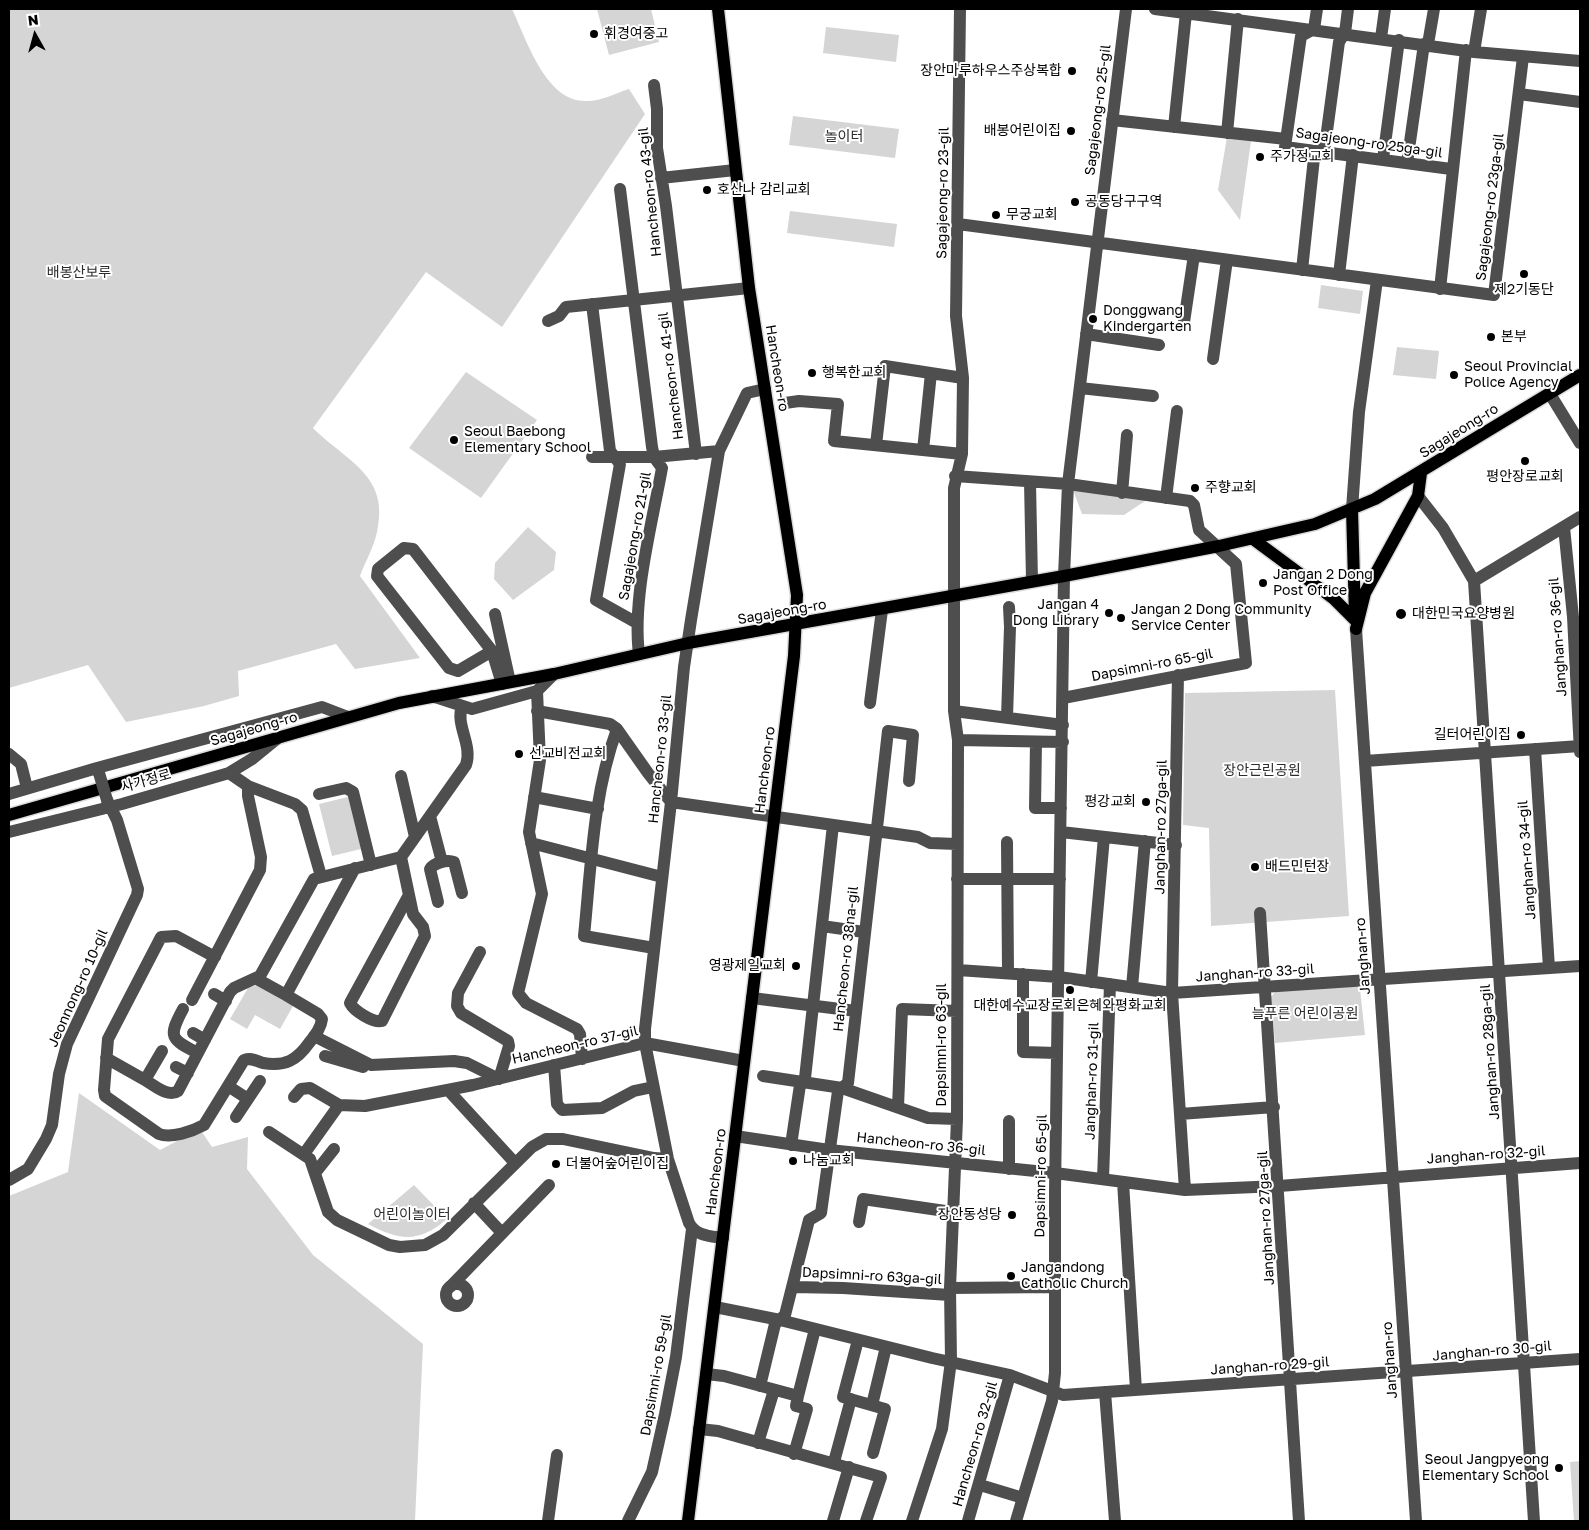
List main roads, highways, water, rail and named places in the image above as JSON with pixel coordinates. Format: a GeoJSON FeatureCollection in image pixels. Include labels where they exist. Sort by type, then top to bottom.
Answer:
{"type":"FeatureCollection","features":[{"type":"Feature","properties":{"kind":"main road","name":"Hancheon-ro"},"geometry":{"type":"LineString","coordinates":[[688,1521],[775,817],[796,624],[797,595],[749,288],[718,9]]}},
{"type":"Feature","properties":{"kind":"main road","name":"Sagajeong-ro"},"geometry":{"type":"LineString","coordinates":[[9,815],[280,736],[432,696],[554,674],[688,643],[882,610],[1219,546],[1315,524],[1375,499],[1580,375]]}},
{"type":"Feature","properties":{"kind":"main road"},"geometry":{"type":"LineString","coordinates":[[1356,625],[1365,593],[1418,496],[1420,473]]}},
{"type":"Feature","properties":{"kind":"main road","name":"Janghan-ro"},"geometry":{"type":"LineString","coordinates":[[1352,509],[1356,625]]}},
{"type":"Feature","properties":{"kind":"main road"},"geometry":{"type":"LineString","coordinates":[[1253,539],[1334,599],[1356,625]]}},
{"type":"Feature","properties":{"kind":"place","name":"휘경여중고"},"geometry":{"type":"Point","coordinates":[594,34]}},
{"type":"Feature","properties":{"kind":"place","name":"장안마루하우스주상복합"},"geometry":{"type":"Point","coordinates":[1072,71]}},
{"type":"Feature","properties":{"kind":"place","name":"배봉어린이집"},"geometry":{"type":"Point","coordinates":[1071,131]}},
{"type":"Feature","properties":{"kind":"place","name":"주가정교회"},"geometry":{"type":"Point","coordinates":[1260,157]}},
{"type":"Feature","properties":{"kind":"place","name":"호산나 감리교회"},"geometry":{"type":"Point","coordinates":[707,190]}},
{"type":"Feature","properties":{"kind":"place","name":"공동당구구역"},"geometry":{"type":"Point","coordinates":[1075,202]}},
{"type":"Feature","properties":{"kind":"place","name":"무궁교회"},"geometry":{"type":"Point","coordinates":[996,215]}},
{"type":"Feature","properties":{"kind":"place","name":"제2기동단"},"geometry":{"type":"Point","coordinates":[1524,274]}},
{"type":"Feature","properties":{"kind":"place","name":"Donggwang Kindergarten"},"geometry":{"type":"Point","coordinates":[1093,319]}},
{"type":"Feature","properties":{"kind":"place","name":"본부"},"geometry":{"type":"Point","coordinates":[1491,337]}},
{"type":"Feature","properties":{"kind":"place","name":"행복한교회"},"geometry":{"type":"Point","coordinates":[812,373]}},
{"type":"Feature","properties":{"kind":"place","name":"Seoul Provincial Police Agency"},"geometry":{"type":"Point","coordinates":[1454,375]}},
{"type":"Feature","properties":{"kind":"place","name":"Seoul Baebong Elementary School"},"geometry":{"type":"Point","coordinates":[454,440]}},
{"type":"Feature","properties":{"kind":"place","name":"평안장로교회"},"geometry":{"type":"Point","coordinates":[1525,461]}},
{"type":"Feature","properties":{"kind":"place","name":"주향교회"},"geometry":{"type":"Point","coordinates":[1195,488]}},
{"type":"Feature","properties":{"kind":"place","name":"Jangan 2 Dong Post Office"},"geometry":{"type":"Point","coordinates":[1263,583]}},
{"type":"Feature","properties":{"kind":"place","name":"Jangan 4 Dong Library"},"geometry":{"type":"Point","coordinates":[1109,613]}},
{"type":"Feature","properties":{"kind":"place","name":"대한민국요양병원"},"geometry":{"type":"Point","coordinates":[1401,614]}},
{"type":"Feature","properties":{"kind":"place","name":"Jangan 2 Dong Community Service Center"},"geometry":{"type":"Point","coordinates":[1121,618]}},
{"type":"Feature","properties":{"kind":"place","name":"길터어린이집"},"geometry":{"type":"Point","coordinates":[1521,735]}},
{"type":"Feature","properties":{"kind":"place","name":"선교비전교회"},"geometry":{"type":"Point","coordinates":[519,754]}},
{"type":"Feature","properties":{"kind":"place","name":"평강교회"},"geometry":{"type":"Point","coordinates":[1146,802]}},
{"type":"Feature","properties":{"kind":"place","name":"배드민턴장"},"geometry":{"type":"Point","coordinates":[1255,867]}},
{"type":"Feature","properties":{"kind":"place","name":"영광제일교회"},"geometry":{"type":"Point","coordinates":[796,966]}},
{"type":"Feature","properties":{"kind":"place","name":"대한예수교장로회은혜와평화교회"},"geometry":{"type":"Point","coordinates":[1070,990]}},
{"type":"Feature","properties":{"kind":"place","name":"나눔교회"},"geometry":{"type":"Point","coordinates":[793,1161]}},
{"type":"Feature","properties":{"kind":"place","name":"더불어숲어린이집"},"geometry":{"type":"Point","coordinates":[556,1164]}},
{"type":"Feature","properties":{"kind":"place","name":"장안동성당"},"geometry":{"type":"Point","coordinates":[1012,1215]}},
{"type":"Feature","properties":{"kind":"place","name":"Jangandong Catholic Church"},"geometry":{"type":"Point","coordinates":[1011,1276]}},
{"type":"Feature","properties":{"kind":"place","name":"Seoul Jangpyeong Elementary School"},"geometry":{"type":"Point","coordinates":[1559,1468]}},
{"type":"Feature","properties":{"kind":"park label","name":"놀이터"},"geometry":{"type":"Point","coordinates":[844,137]}},
{"type":"Feature","properties":{"kind":"park label","name":"배봉산보루"},"geometry":{"type":"Point","coordinates":[79,273]}},
{"type":"Feature","properties":{"kind":"park label","name":"장안근린공원"},"geometry":{"type":"Point","coordinates":[1262,771]}},
{"type":"Feature","properties":{"kind":"park label","name":"늘푸른 어린이공원"},"geometry":{"type":"Point","coordinates":[1305,1014]}},
{"type":"Feature","properties":{"kind":"park label","name":"어린이놀이터"},"geometry":{"type":"Point","coordinates":[412,1215]}}]}
